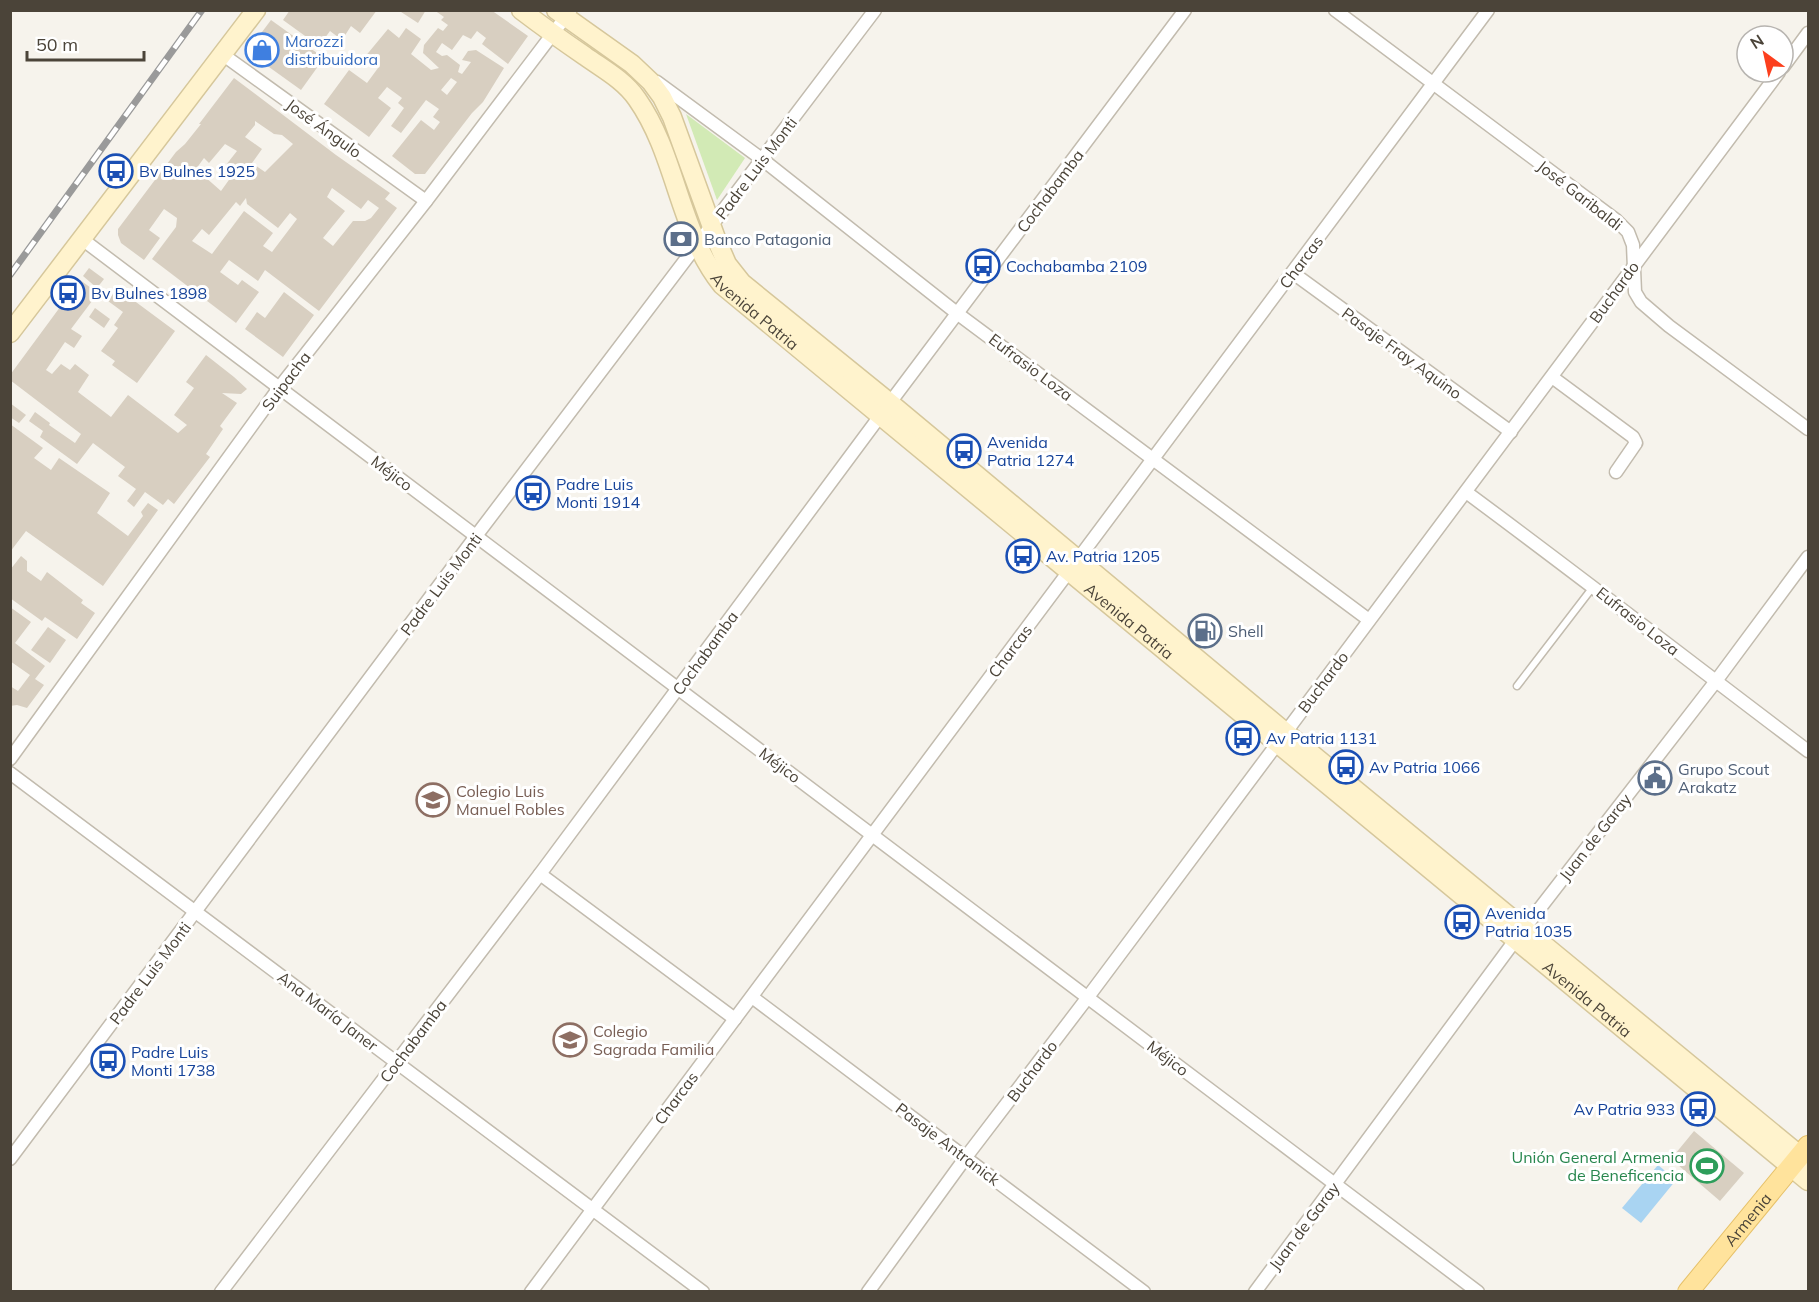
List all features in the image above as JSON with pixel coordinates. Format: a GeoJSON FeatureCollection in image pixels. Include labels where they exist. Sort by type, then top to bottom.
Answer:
{"type":"FeatureCollection","features":[{"type":"Feature","properties":{"kind":"main road"},"geometry":{"type":"LineString","coordinates":[[10,333],[256,10]]}},
{"type":"Feature","properties":{"kind":"main road","name":"Avenida Patria"},"geometry":{"type":"LineString","coordinates":[[521,10],[621,81],[636,97],[656,131],[697,246],[722,285],[885,409]]}},
{"type":"Feature","properties":{"kind":"main road","name":"Avenida Patria"},"geometry":{"type":"LineString","coordinates":[[564,13],[632,64],[651,82],[662,97],[672,117],[727,264],[742,283],[885,409],[1281,738],[1520,934],[1802,1157],[1809,1181]]}},
{"type":"Feature","properties":{"kind":"main road","name":"Armenia"},"geometry":{"type":"LineString","coordinates":[[1688,1292],[1802,1157]]}},
{"type":"Feature","properties":{"kind":"street","name":"Padre Luis Monti"},"geometry":{"type":"LineString","coordinates":[[10,1159],[476,536],[875,10]]}},
{"type":"Feature","properties":{"kind":"street","name":"Cochabamba"},"geometry":{"type":"LineString","coordinates":[[221,1292],[540,874],[1185,10]]}},
{"type":"Feature","properties":{"kind":"street","name":"José Garibaldi"},"geometry":{"type":"LineString","coordinates":[[1335,10],[1616,220],[1628,231],[1634,245],[1635,292],[1641,302],[1669,326],[1809,429]]}},
{"type":"Feature","properties":{"kind":"street","name":"Charcas"},"geometry":{"type":"LineString","coordinates":[[531,1292],[1488,10]]}},
{"type":"Feature","properties":{"kind":"street","name":"Suipacha"},"geometry":{"type":"LineString","coordinates":[[10,759],[279,388],[553,34],[564,13]]}},
{"type":"Feature","properties":{"kind":"street"},"geometry":{"type":"LineString","coordinates":[[1795,51],[1809,33]]}},
{"type":"Feature","properties":{"kind":"street","name":"José Ángulo"},"geometry":{"type":"LineString","coordinates":[[222,54],[426,201]]}},
{"type":"Feature","properties":{"kind":"street","name":"Eufrasio Loza"},"geometry":{"type":"LineString","coordinates":[[632,64],[763,160],[958,314],[1369,620]]}},
{"type":"Feature","properties":{"kind":"street","name":"Buchardo"},"geometry":{"type":"LineString","coordinates":[[868,1292],[966,1157],[1770,84]]}},
{"type":"Feature","properties":{"kind":"street"},"geometry":{"type":"LineString","coordinates":[[656,131],[662,123],[672,117],[695,110]]}},
{"type":"Feature","properties":{"kind":"street","name":"Méjico"},"geometry":{"type":"LineString","coordinates":[[82,239],[1478,1292]]}},
{"type":"Feature","properties":{"kind":"street","name":"Pasaje Fray Aquino"},"geometry":{"type":"LineString","coordinates":[[1293,273],[1511,432]]}},
{"type":"Feature","properties":{"kind":"street"},"geometry":{"type":"LineString","coordinates":[[1552,377],[1633,436],[1636,443],[1616,472]]}},
{"type":"Feature","properties":{"kind":"street","name":"Eufrasio Loza"},"geometry":{"type":"LineString","coordinates":[[1466,492],[1809,751]]}},
{"type":"Feature","properties":{"kind":"street","name":"Juan de Garay"},"geometry":{"type":"LineString","coordinates":[[1255,1292],[1520,934],[1809,557]]}},
{"type":"Feature","properties":{"kind":"street","name":"Ana María Janer"},"geometry":{"type":"LineString","coordinates":[[10,773],[703,1292]]}},
{"type":"Feature","properties":{"kind":"street"},"geometry":{"type":"LineString","coordinates":[[540,874],[735,1019]]}},
{"type":"Feature","properties":{"kind":"street","name":"Pasaje Antranick"},"geometry":{"type":"LineString","coordinates":[[752,997],[1144,1292]]}},
{"type":"Feature","properties":{"kind":"lane"},"geometry":{"type":"LineString","coordinates":[[1517,686],[1593,586]]}},
{"type":"Feature","properties":{"kind":"green space"},"geometry":{"type":"Polygon","coordinates":[[[686,114],[745,158],[717,200],[686,114]]]}},
{"type":"Feature","properties":{"kind":"water"},"geometry":{"type":"Polygon","coordinates":[[[1658,1165],[1676,1180],[1641,1223],[1622,1208],[1658,1165]]]}},
{"type":"Feature","properties":{"kind":"building"},"geometry":{"type":"Polygon","coordinates":[[[290,10],[377,10],[360,33],[351,26],[342,40],[330,31],[319,46],[283,20],[290,10]]]}},
{"type":"Feature","properties":{"kind":"building"},"geometry":{"type":"Polygon","coordinates":[[[398,10],[426,10],[418,23],[398,10]]]}},
{"type":"Feature","properties":{"kind":"building"},"geometry":{"type":"Polygon","coordinates":[[[434,10],[491,10],[528,36],[508,64],[482,44],[486,38],[477,31],[471,39],[463,35],[452,50],[442,43],[436,52],[442,56],[447,55],[460,65],[458,72],[462,74],[471,62],[462,60],[468,51],[476,50],[504,68],[483,102],[425,174],[415,174],[392,156],[421,120],[434,130],[440,122],[433,117],[439,109],[426,100],[401,133],[391,126],[404,108],[398,103],[402,98],[387,87],[378,98],[391,108],[369,137],[324,104],[349,70],[367,83],[378,68],[364,58],[388,29],[399,38],[406,28],[421,39],[411,54],[431,70],[439,68],[423,53],[424,45],[438,28],[443,31],[448,25],[441,20],[444,17],[434,10]],[[451,78],[441,90],[447,95],[457,82],[451,78]]]}},
{"type":"Feature","properties":{"kind":"building"},"geometry":{"type":"Polygon","coordinates":[[[271,20],[324,58],[301,90],[251,54],[250,48],[271,20]]]}},
{"type":"Feature","properties":{"kind":"building"},"geometry":{"type":"Polygon","coordinates":[[[234,78],[390,193],[385,199],[397,208],[319,311],[265,270],[258,281],[229,260],[220,272],[238,285],[242,280],[259,292],[236,323],[152,259],[176,227],[177,218],[164,209],[149,230],[160,238],[144,260],[121,243],[118,229],[176,152],[201,124],[199,124],[234,78]],[[255,121],[255,125],[245,137],[262,149],[252,163],[265,172],[293,144],[282,135],[274,134],[255,121]],[[225,144],[209,163],[204,158],[196,169],[221,191],[231,177],[222,170],[237,151],[225,144]],[[332,188],[327,197],[345,211],[323,238],[333,246],[353,221],[365,221],[371,218],[379,208],[368,200],[361,209],[332,188]],[[246,198],[240,206],[236,202],[209,235],[202,229],[192,241],[212,254],[244,211],[273,233],[263,246],[272,252],[297,219],[290,213],[278,228],[247,204],[246,198]]]}},
{"type":"Feature","properties":{"kind":"building"},"geometry":{"type":"Polygon","coordinates":[[[89,268],[104,279],[97,288],[83,276],[89,268]]]}},
{"type":"Feature","properties":{"kind":"building"},"geometry":{"type":"Polygon","coordinates":[[[80,280],[98,293],[71,329],[82,336],[74,348],[65,342],[46,370],[52,374],[61,364],[70,370],[75,364],[89,375],[78,392],[111,417],[128,395],[178,433],[187,425],[174,415],[194,388],[186,382],[206,355],[247,389],[241,394],[222,393],[237,403],[220,426],[223,429],[206,454],[210,457],[174,504],[168,499],[163,505],[145,492],[134,507],[127,501],[136,489],[118,476],[125,467],[93,443],[77,464],[40,437],[43,431],[29,421],[35,412],[75,443],[81,434],[10,380],[10,375],[80,280]]]}},
{"type":"Feature","properties":{"kind":"building"},"geometry":{"type":"Polygon","coordinates":[[[117,288],[175,331],[137,383],[112,365],[115,361],[101,351],[118,328],[114,325],[123,312],[108,301],[117,288]]]}},
{"type":"Feature","properties":{"kind":"building"},"geometry":{"type":"Polygon","coordinates":[[[284,292],[314,315],[283,357],[245,329],[257,312],[265,318],[284,292]]]}},
{"type":"Feature","properties":{"kind":"building"},"geometry":{"type":"Polygon","coordinates":[[[95,308],[110,319],[104,328],[89,317],[95,308]]]}},
{"type":"Feature","properties":{"kind":"building"},"geometry":{"type":"Polygon","coordinates":[[[10,403],[26,415],[19,423],[10,417],[10,403]]]}},
{"type":"Feature","properties":{"kind":"building"},"geometry":{"type":"Polygon","coordinates":[[[10,424],[43,448],[34,458],[51,470],[59,458],[110,493],[97,513],[128,536],[143,516],[141,512],[148,503],[158,510],[103,586],[26,531],[10,552],[10,424]]]}},
{"type":"Feature","properties":{"kind":"building"},"geometry":{"type":"Polygon","coordinates":[[[21,556],[27,561],[27,571],[41,581],[47,572],[83,600],[81,603],[95,613],[77,639],[45,617],[42,621],[10,598],[10,570],[21,556]]]}},
{"type":"Feature","properties":{"kind":"building"},"geometry":{"type":"Polygon","coordinates":[[[10,607],[31,622],[15,643],[45,666],[35,679],[44,685],[27,708],[17,705],[10,706],[10,686],[18,691],[30,675],[10,661],[10,607]]]}},
{"type":"Feature","properties":{"kind":"building"},"geometry":{"type":"Polygon","coordinates":[[[48,627],[66,640],[50,663],[31,650],[48,627]]]}},
{"type":"Feature","properties":{"kind":"building","name":"Unión General Armenia de Beneficencia"},"geometry":{"type":"Polygon","coordinates":[[[1694,1131],[1744,1173],[1720,1201],[1671,1159],[1694,1131]]]}},
{"type":"Feature","properties":{"kind":"railway"},"geometry":{"type":"LineString","coordinates":[[10,275],[202,10]]}},
{"type":"Feature","properties":{"kind":"place","name":"Marozzi distribuidora"},"geometry":{"type":"Point","coordinates":[262,50]}},
{"type":"Feature","properties":{"kind":"place","name":"Bv Bulnes 1925"},"geometry":{"type":"Point","coordinates":[116,171]}},
{"type":"Feature","properties":{"kind":"place","name":"Banco Patagonia"},"geometry":{"type":"Point","coordinates":[681,239]}},
{"type":"Feature","properties":{"kind":"place","name":"Cochabamba 2109"},"geometry":{"type":"Point","coordinates":[983,266]}},
{"type":"Feature","properties":{"kind":"place","name":"Bv Bulnes 1898"},"geometry":{"type":"Point","coordinates":[68,293]}},
{"type":"Feature","properties":{"kind":"place","name":"Avenida Patria 1274"},"geometry":{"type":"Point","coordinates":[964,451]}},
{"type":"Feature","properties":{"kind":"place","name":"Padre Luis Monti 1914"},"geometry":{"type":"Point","coordinates":[533,493]}},
{"type":"Feature","properties":{"kind":"place","name":"Av. Patria 1205"},"geometry":{"type":"Point","coordinates":[1023,556]}},
{"type":"Feature","properties":{"kind":"place","name":"Shell"},"geometry":{"type":"Point","coordinates":[1205,631]}},
{"type":"Feature","properties":{"kind":"place","name":"Av Patria 1131"},"geometry":{"type":"Point","coordinates":[1243,738]}},
{"type":"Feature","properties":{"kind":"place","name":"Av Patria 1066"},"geometry":{"type":"Point","coordinates":[1346,767]}},
{"type":"Feature","properties":{"kind":"place","name":"Grupo Scout Arakatz"},"geometry":{"type":"Point","coordinates":[1655,778]}},
{"type":"Feature","properties":{"kind":"place","name":"Colegio Luis Manuel Robles"},"geometry":{"type":"Point","coordinates":[433,800]}},
{"type":"Feature","properties":{"kind":"place","name":"Avenida Patria 1035"},"geometry":{"type":"Point","coordinates":[1462,922]}},
{"type":"Feature","properties":{"kind":"place","name":"Colegio Sagrada Familia"},"geometry":{"type":"Point","coordinates":[570,1040]}},
{"type":"Feature","properties":{"kind":"place","name":"Padre Luis Monti 1738"},"geometry":{"type":"Point","coordinates":[108,1061]}},
{"type":"Feature","properties":{"kind":"place","name":"Av Patria 933"},"geometry":{"type":"Point","coordinates":[1698,1109]}},
{"type":"Feature","properties":{"kind":"place","name":"Unión General Armenia de Beneficencia"},"geometry":{"type":"Point","coordinates":[1707,1166]}}]}
